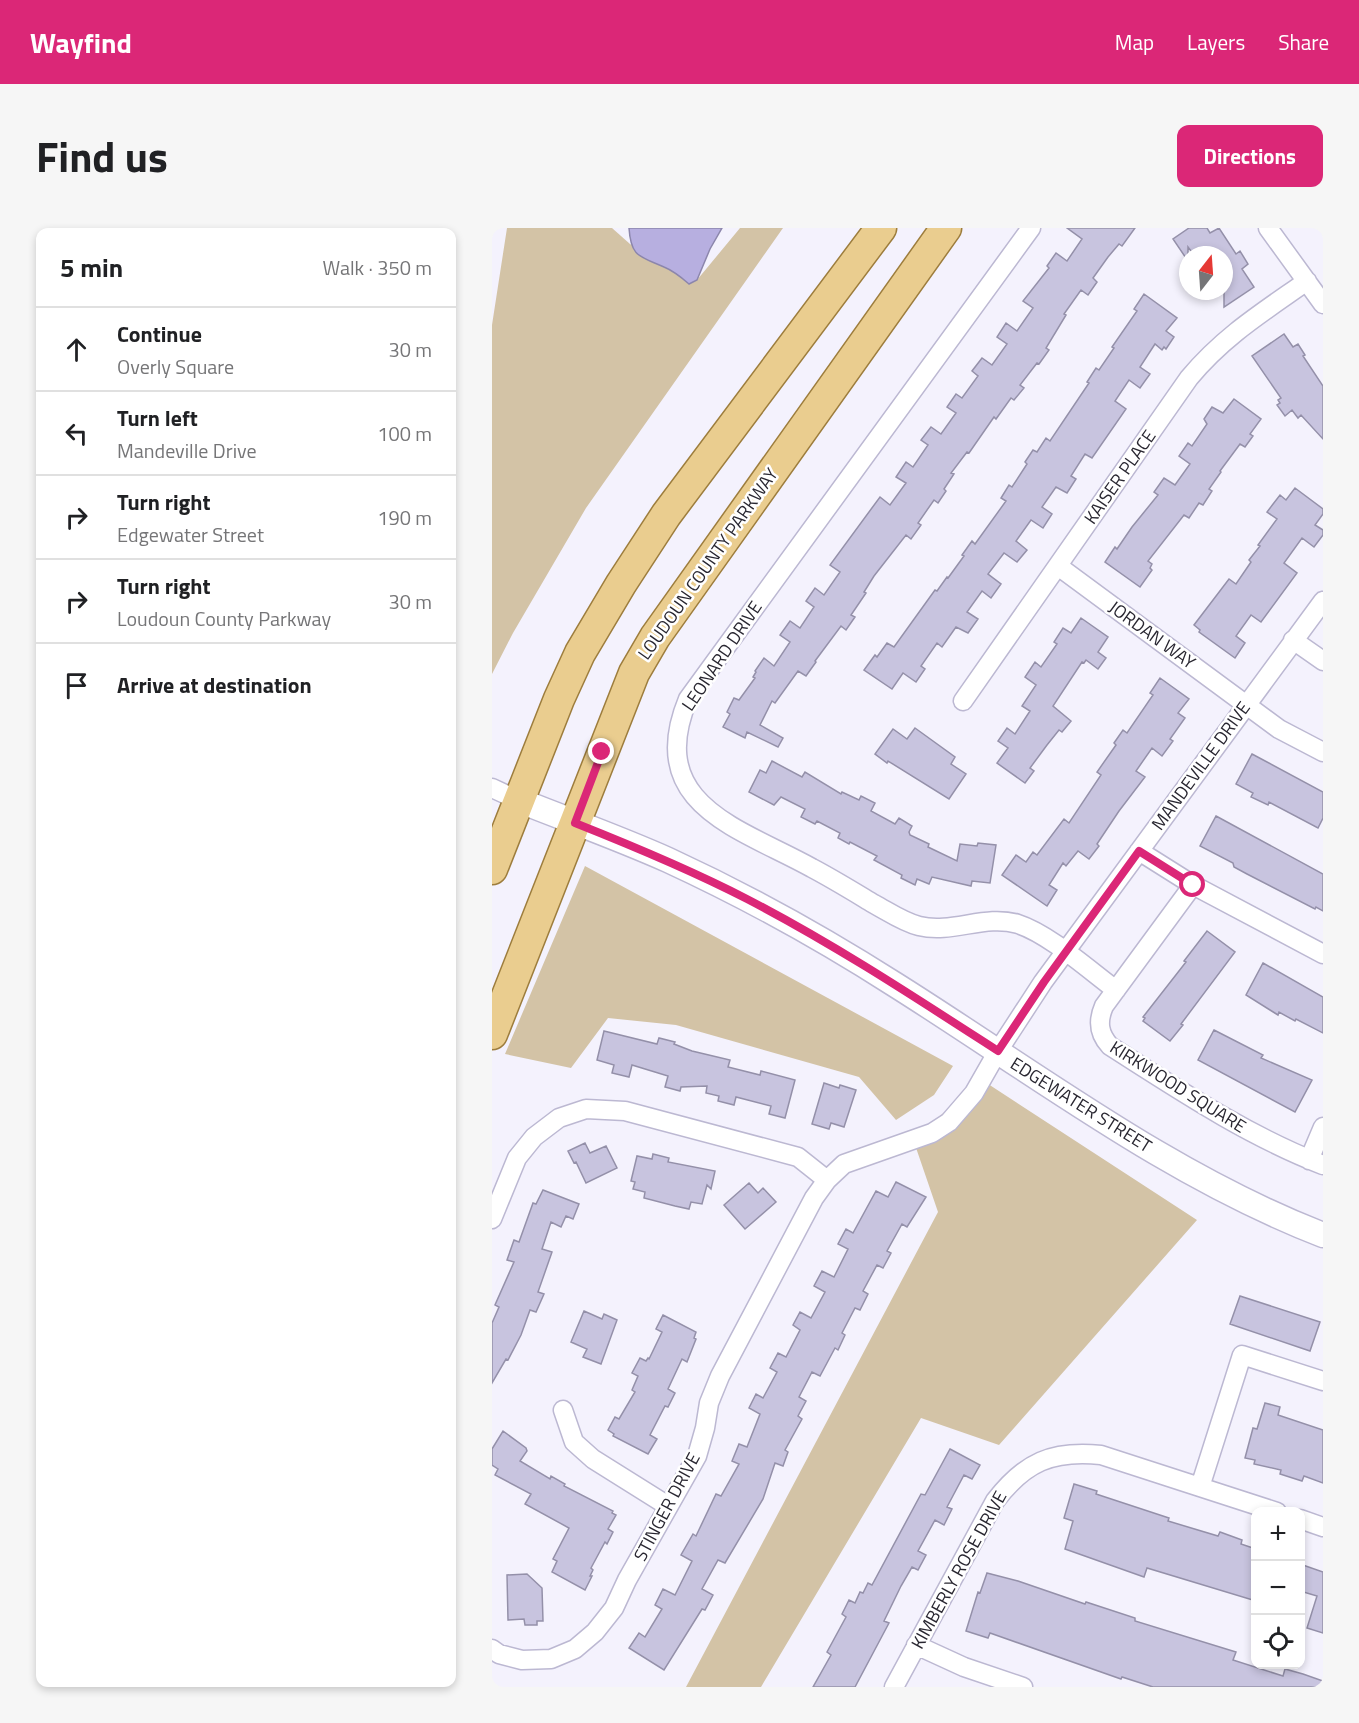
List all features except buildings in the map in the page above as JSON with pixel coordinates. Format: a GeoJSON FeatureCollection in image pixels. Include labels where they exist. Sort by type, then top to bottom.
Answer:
{"type":"FeatureCollection","features":[{"type":"Feature","properties":{"kind":"main road"},"geometry":{"type":"LineString","coordinates":[[492,869],[505,794],[621,584],[666,515],[880,228]]}},
{"type":"Feature","properties":{"kind":"main road","name":"LOUDOUN COUNTY PARKWAY"},"geometry":{"type":"LineString","coordinates":[[492,1034],[634,673],[655,637],[946,228]]}},
{"type":"Feature","properties":{"kind":"street","name":"LEONARD DRIVE"},"geometry":{"type":"LineString","coordinates":[[1031,228],[688,699],[677,737],[678,756],[683,776],[692,793],[702,806],[717,819],[811,867],[902,920],[920,926],[940,928],[982,921],[1018,924],[1035,932],[1065,952],[1116,990]]}},
{"type":"Feature","properties":{"kind":"street"},"geometry":{"type":"LineString","coordinates":[[1268,228],[1323,304]]}},
{"type":"Feature","properties":{"kind":"street","name":"KAISER PLACE"},"geometry":{"type":"LineString","coordinates":[[963,701],[1189,378],[1209,354],[1231,334],[1306,281]]}},
{"type":"Feature","properties":{"kind":"street","name":"JORDAN WAY"},"geometry":{"type":"LineString","coordinates":[[1058,566],[1279,729],[1323,752]]}},
{"type":"Feature","properties":{"kind":"street","name":"MANDEVILLE DRIVE"},"geometry":{"type":"LineString","coordinates":[[998,1051],[1065,952],[1323,601]]}},
{"type":"Feature","properties":{"kind":"street"},"geometry":{"type":"LineString","coordinates":[[1293,640],[1323,661]]}},
{"type":"Feature","properties":{"kind":"street","name":"EDGEWATER STREET"},"geometry":{"type":"LineString","coordinates":[[505,794],[667,860],[755,903],[894,984],[1196,1177],[1242,1201],[1323,1235]]}},
{"type":"Feature","properties":{"kind":"street"},"geometry":{"type":"LineString","coordinates":[[1139,851],[1193,885],[1323,954]]}},
{"type":"Feature","properties":{"kind":"street","name":"KIRKWOOD SQUARE"},"geometry":{"type":"LineString","coordinates":[[1193,885],[1100,1015],[1099,1026],[1103,1038],[1110,1046],[1216,1114],[1316,1163]]}},
{"type":"Feature","properties":{"kind":"street","name":"STINGER DRIVE"},"geometry":{"type":"LineString","coordinates":[[492,1649],[499,1654],[522,1660],[551,1659],[575,1649],[595,1632],[614,1608],[697,1456],[709,1403],[720,1376],[814,1198],[827,1180],[844,1164],[932,1133],[949,1122],[974,1093],[998,1051]]}},
{"type":"Feature","properties":{"kind":"street"},"geometry":{"type":"LineString","coordinates":[[492,1219],[517,1158],[534,1137],[559,1118],[586,1109],[625,1111],[798,1157],[827,1180]]}},
{"type":"Feature","properties":{"kind":"street"},"geometry":{"type":"LineString","coordinates":[[1316,1163],[1323,1127]]}},
{"type":"Feature","properties":{"kind":"street"},"geometry":{"type":"LineString","coordinates":[[1200,1487],[1242,1355],[1323,1381]]}},
{"type":"Feature","properties":{"kind":"street"},"geometry":{"type":"LineString","coordinates":[[563,1410],[574,1442],[593,1459],[668,1506]]}},
{"type":"Feature","properties":{"kind":"street","name":"KIMBERLY ROSE DRIVE"},"geometry":{"type":"LineString","coordinates":[[894,1687],[995,1501],[1011,1480],[1051,1456],[1078,1452],[1101,1455],[1262,1507]]}},
{"type":"Feature","properties":{"kind":"street"},"geometry":{"type":"LineString","coordinates":[[1305,1521],[1323,1527]]}},
{"type":"Feature","properties":{"kind":"street"},"geometry":{"type":"LineString","coordinates":[[916,1645],[964,1667],[1023,1687]]}},
{"type":"Feature","properties":{"kind":"shaded area"},"geometry":{"type":"Polygon","coordinates":[[[507,228],[612,228],[630,244],[697,280],[740,228],[783,228],[586,508],[513,633],[492,674],[492,325],[507,228]]]}},
{"type":"Feature","properties":{"kind":"shaded area"},"geometry":{"type":"Polygon","coordinates":[[[629,228],[722,228],[697,280],[689,284],[671,270],[638,255],[632,245],[629,228]]]}},
{"type":"Feature","properties":{"kind":"shaded area"},"geometry":{"type":"Polygon","coordinates":[[[585,866],[953,1066],[934,1095],[896,1120],[859,1077],[676,1025],[608,1018],[571,1068],[505,1054],[585,866]]]}},
{"type":"Feature","properties":{"kind":"shaded area"},"geometry":{"type":"Polygon","coordinates":[[[982,1080],[1197,1220],[999,1445],[921,1418],[761,1687],[686,1687],[938,1212],[913,1139],[982,1080]]]}},
{"type":"Feature","properties":{"kind":"route"},"geometry":{"type":"LineString","coordinates":[[602,752],[575,823],[667,860],[746,898],[822,940],[998,1051],[1044,982],[1139,851],[1193,885]]}}]}
